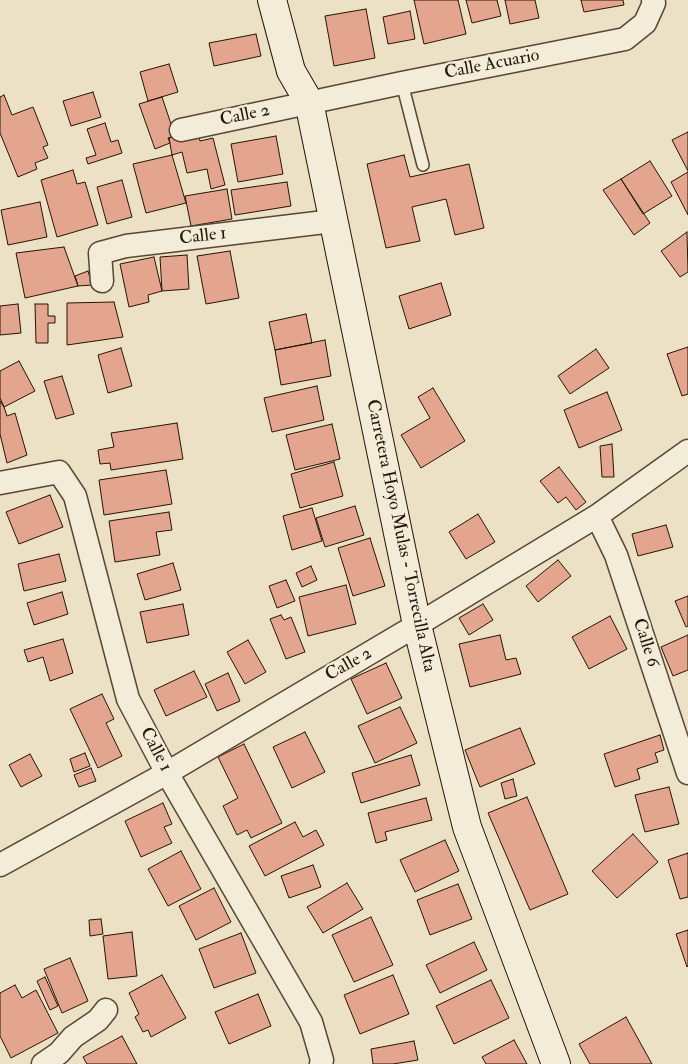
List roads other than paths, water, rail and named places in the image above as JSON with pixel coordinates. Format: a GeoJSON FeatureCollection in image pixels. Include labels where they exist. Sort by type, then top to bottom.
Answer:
{"type":"FeatureCollection","features":[{"type":"Feature","properties":{"kind":"street","name":"Carretera Hoyo Mulas - Torrecilla Alta"},"geometry":{"type":"LineString","coordinates":[[272,0],[291,71],[310,102],[417,625],[467,828],[556,1064]]}},
{"type":"Feature","properties":{"kind":"street","name":"Calle Acuario"},"geometry":{"type":"LineString","coordinates":[[310,102],[625,39],[645,23],[654,3],[653,0]]}},
{"type":"Feature","properties":{"kind":"street","name":"Calle 2"},"geometry":{"type":"LineString","coordinates":[[181,130],[310,102]]}},
{"type":"Feature","properties":{"kind":"street","name":"Calle 1"},"geometry":{"type":"LineString","coordinates":[[102,280],[100,253],[126,246],[334,221]]}},
{"type":"Feature","properties":{"kind":"street","name":"Calle 2"},"geometry":{"type":"LineString","coordinates":[[0,865],[167,773],[417,625],[597,516],[688,451]]}},
{"type":"Feature","properties":{"kind":"street","name":"Calle 1"},"geometry":{"type":"LineString","coordinates":[[0,482],[59,472],[75,496],[128,699],[167,773],[311,1022],[322,1060],[321,1064]]}},
{"type":"Feature","properties":{"kind":"street","name":"Calle 6"},"geometry":{"type":"LineString","coordinates":[[597,516],[616,555],[688,773]]}},
{"type":"Feature","properties":{"kind":"street"},"geometry":{"type":"LineString","coordinates":[[43,1064],[59,1053],[73,1037],[98,1020],[106,1010]]}},
{"type":"Feature","properties":{"kind":"lane"},"geometry":{"type":"LineString","coordinates":[[402,83],[423,165]]}}]}
